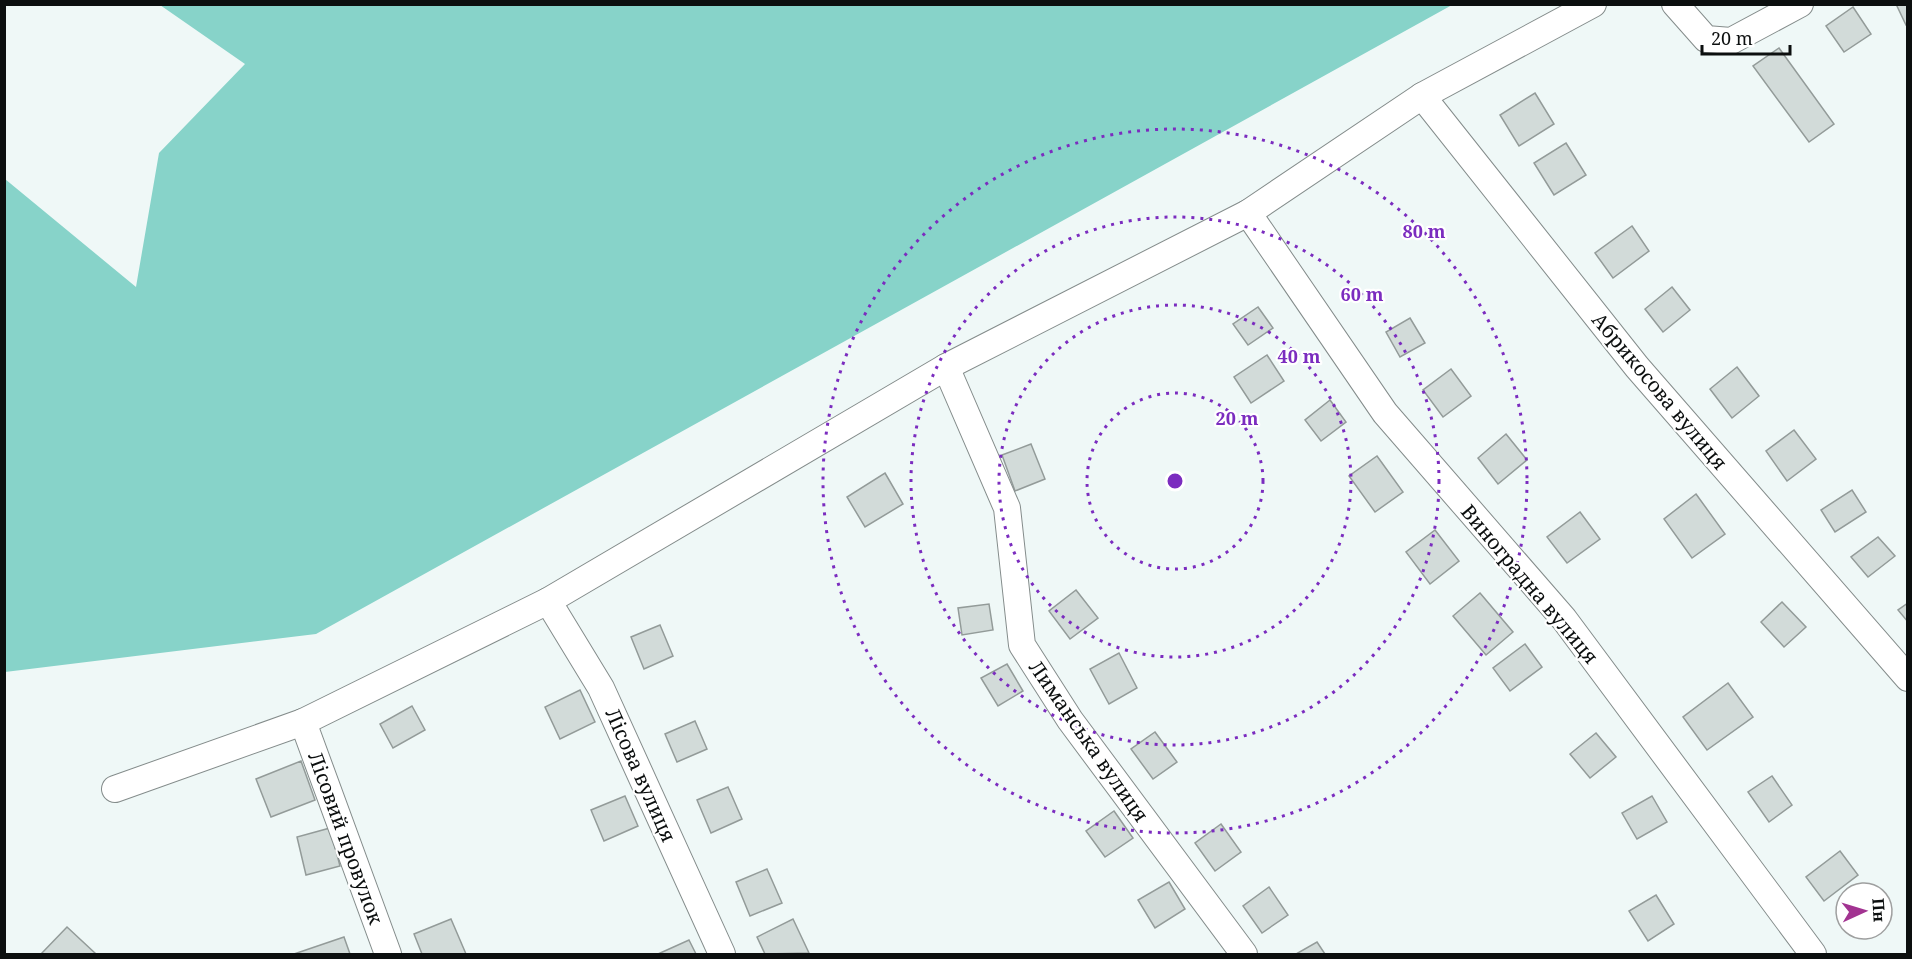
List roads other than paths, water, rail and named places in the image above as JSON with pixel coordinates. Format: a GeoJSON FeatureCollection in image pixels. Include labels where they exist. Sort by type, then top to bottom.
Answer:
{"type":"FeatureCollection","features":[{"type":"Feature","properties":{"kind":"street"},"geometry":{"type":"LineString","coordinates":[[115,789],[303,722],[548,601],[946,366],[1248,213],[1422,96],[1593,4]]}},
{"type":"Feature","properties":{"kind":"street"},"geometry":{"type":"LineString","coordinates":[[1675,4],[1706,39],[1731,41],[1800,4]]}},
{"type":"Feature","properties":{"kind":"street","name":"Абрикосова вулиця"},"geometry":{"type":"LineString","coordinates":[[1422,96],[1637,367],[1908,678]]}},
{"type":"Feature","properties":{"kind":"street","name":"Виноградна вулиця"},"geometry":{"type":"LineString","coordinates":[[1248,213],[1385,413],[1564,619],[1813,954]]}},
{"type":"Feature","properties":{"kind":"street","name":"Лиманська вулиця"},"geometry":{"type":"LineString","coordinates":[[946,366],[1007,508],[1022,645],[1070,720],[1244,954]]}},
{"type":"Feature","properties":{"kind":"street","name":"Лісова вулиця"},"geometry":{"type":"LineString","coordinates":[[548,601],[602,688],[722,954]]}},
{"type":"Feature","properties":{"kind":"street","name":"Лісовий провулок"},"geometry":{"type":"LineString","coordinates":[[303,722],[388,954]]}}]}
